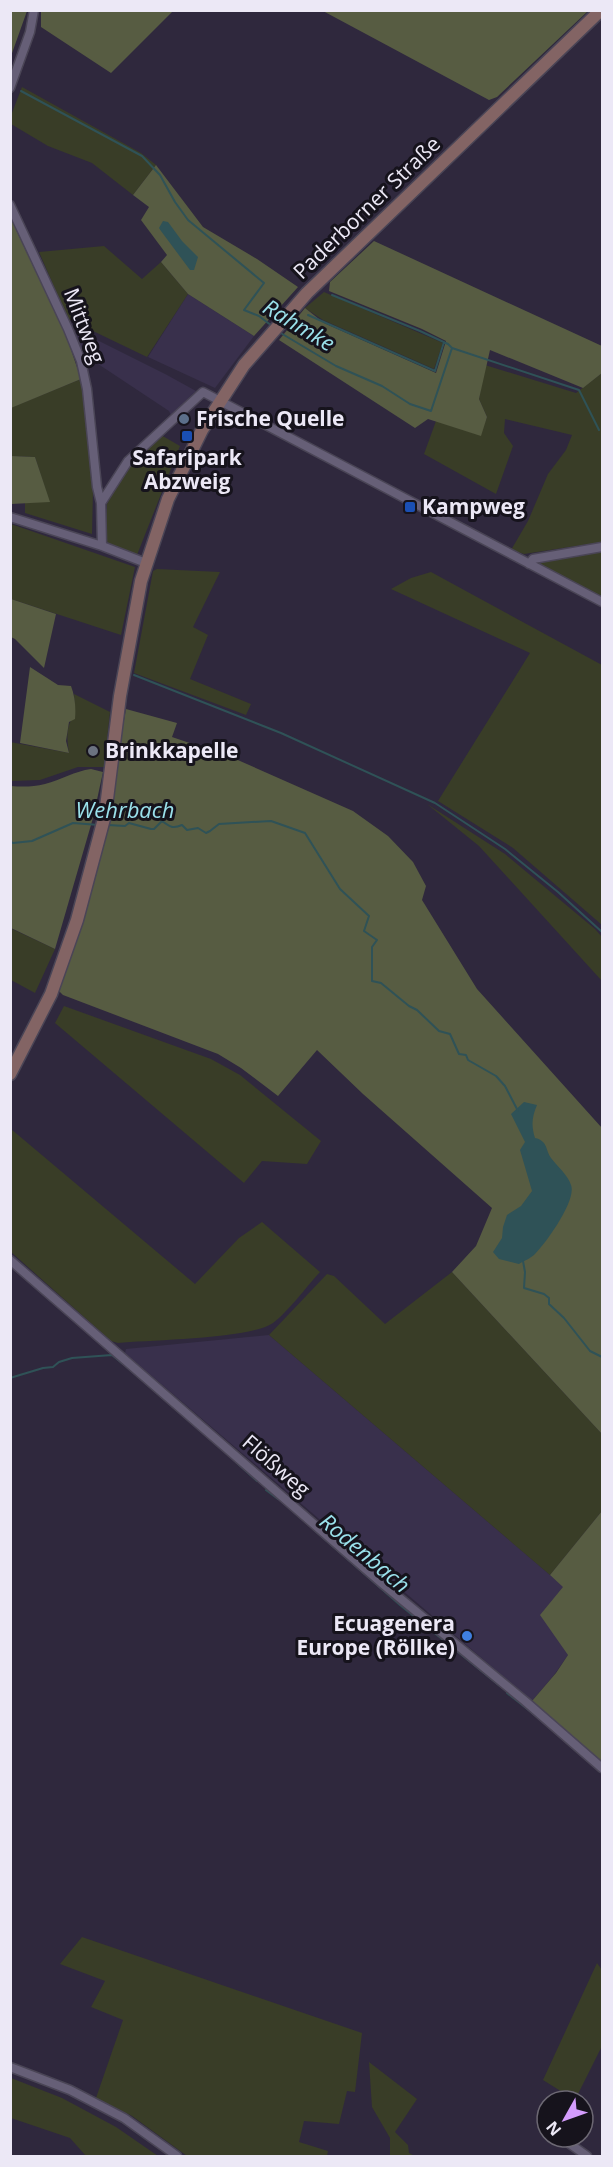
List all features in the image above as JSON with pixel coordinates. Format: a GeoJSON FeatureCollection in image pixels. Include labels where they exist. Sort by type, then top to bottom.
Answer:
{"type":"FeatureCollection","features":[{"type":"Feature","properties":{"kind":"main road","name":"Paderborner Straße"},"geometry":{"type":"LineString","coordinates":[[10,1074],[42,1014],[63,962],[77,920],[105,815],[127,653],[146,563],[160,520],[180,473],[219,401],[244,364],[307,293],[601,10]]}},
{"type":"Feature","properties":{"kind":"street"},"geometry":{"type":"LineString","coordinates":[[10,88],[30,32],[34,10]]}},
{"type":"Feature","properties":{"kind":"street","name":"Mittweg"},"geometry":{"type":"LineString","coordinates":[[10,205],[81,361],[87,389],[97,487],[101,503],[102,546]]}},
{"type":"Feature","properties":{"kind":"street"},"geometry":{"type":"LineString","coordinates":[[101,503],[128,460],[203,392],[603,602]]}},
{"type":"Feature","properties":{"kind":"street"},"geometry":{"type":"LineString","coordinates":[[10,517],[102,546],[146,563]]}},
{"type":"Feature","properties":{"kind":"street"},"geometry":{"type":"LineString","coordinates":[[529,564],[532,559],[603,547]]}},
{"type":"Feature","properties":{"kind":"street","name":"Flößweg"},"geometry":{"type":"LineString","coordinates":[[10,1260],[384,1585],[603,1768]]}},
{"type":"Feature","properties":{"kind":"street"},"geometry":{"type":"LineString","coordinates":[[10,2067],[70,2090],[124,2118],[177,2157]]}},
{"type":"Feature","properties":{"kind":"shaded area"},"geometry":{"type":"Polygon","coordinates":[[[41,10],[173,11],[111,73],[41,27],[41,10]]]}},
{"type":"Feature","properties":{"kind":"shaded area"},"geometry":{"type":"Polygon","coordinates":[[[10,11],[27,11],[11,56],[10,11]]]}},
{"type":"Feature","properties":{"kind":"shaded area"},"geometry":{"type":"Polygon","coordinates":[[[323,11],[588,11],[497,97],[489,100],[323,11]]]}},
{"type":"Feature","properties":{"kind":"shaded area"},"geometry":{"type":"Polygon","coordinates":[[[22,87],[141,153],[156,165],[133,195],[92,163],[48,146],[11,124],[10,118],[22,87]]]}},
{"type":"Feature","properties":{"kind":"shaded area"},"geometry":{"type":"Polygon","coordinates":[[[156,165],[203,227],[298,287],[254,336],[188,294],[161,262],[167,255],[141,220],[149,207],[133,195],[156,165]]]}},
{"type":"Feature","properties":{"kind":"shaded area"},"geometry":{"type":"Polygon","coordinates":[[[10,217],[66,335],[81,379],[11,408],[10,217]]]}},
{"type":"Feature","properties":{"kind":"shaded area"},"geometry":{"type":"Polygon","coordinates":[[[163,221],[168,222],[198,257],[194,270],[190,270],[159,228],[163,221]]]}},
{"type":"Feature","properties":{"kind":"shaded area"},"geometry":{"type":"Polygon","coordinates":[[[374,241],[602,346],[602,373],[583,388],[490,350],[479,399],[487,417],[481,436],[428,419],[415,428],[279,340],[305,308],[324,323],[436,373],[446,341],[329,291],[330,282],[374,241]]]}},
{"type":"Feature","properties":{"kind":"shaded area"},"geometry":{"type":"Polygon","coordinates":[[[104,246],[142,279],[161,262],[188,294],[147,357],[68,319],[39,252],[104,246]]]}},
{"type":"Feature","properties":{"kind":"shaded area"},"geometry":{"type":"Polygon","coordinates":[[[324,292],[443,343],[434,369],[323,320],[305,308],[324,292]]]}},
{"type":"Feature","properties":{"kind":"shaded area"},"geometry":{"type":"Polygon","coordinates":[[[188,294],[254,336],[215,388],[148,357],[188,294]]]}},
{"type":"Feature","properties":{"kind":"shaded area"},"geometry":{"type":"Polygon","coordinates":[[[83,333],[196,391],[171,415],[169,411],[83,354],[75,334],[83,333]]]}},
{"type":"Feature","properties":{"kind":"shaded area"},"geometry":{"type":"Polygon","coordinates":[[[485,365],[576,393],[602,373],[602,542],[524,554],[511,550],[528,521],[548,474],[566,450],[572,435],[505,419],[504,433],[513,446],[496,494],[424,454],[436,421],[480,435],[487,417],[479,399],[485,365]]]}},
{"type":"Feature","properties":{"kind":"shaded area"},"geometry":{"type":"Polygon","coordinates":[[[81,379],[93,491],[92,534],[25,513],[25,503],[49,501],[35,457],[11,456],[10,408],[81,379]]]}},
{"type":"Feature","properties":{"kind":"shaded area"},"geometry":{"type":"Polygon","coordinates":[[[161,435],[180,446],[137,555],[109,544],[105,538],[107,504],[129,463],[161,435]]]}},
{"type":"Feature","properties":{"kind":"shaded area"},"geometry":{"type":"Polygon","coordinates":[[[11,456],[35,457],[50,502],[11,504],[11,456]]]}},
{"type":"Feature","properties":{"kind":"shaded area"},"geometry":{"type":"Polygon","coordinates":[[[11,524],[135,567],[121,635],[11,599],[11,524]]]}},
{"type":"Feature","properties":{"kind":"shaded area"},"geometry":{"type":"Polygon","coordinates":[[[602,551],[602,598],[540,565],[542,560],[602,551]]]}},
{"type":"Feature","properties":{"kind":"shaded area"},"geometry":{"type":"Polygon","coordinates":[[[157,569],[220,572],[193,627],[208,635],[190,679],[251,704],[246,715],[134,673],[153,571],[157,569]]]}},
{"type":"Feature","properties":{"kind":"shaded area"},"geometry":{"type":"Polygon","coordinates":[[[431,572],[602,665],[602,925],[513,848],[438,801],[530,653],[391,589],[411,578],[431,572]]]}},
{"type":"Feature","properties":{"kind":"shaded area"},"geometry":{"type":"Polygon","coordinates":[[[11,599],[56,614],[44,668],[11,637],[11,599]]]}},
{"type":"Feature","properties":{"kind":"shaded area"},"geometry":{"type":"Polygon","coordinates":[[[30,667],[58,685],[71,686],[75,719],[69,722],[66,741],[69,753],[20,743],[30,667]]]}},
{"type":"Feature","properties":{"kind":"shaded area"},"geometry":{"type":"Polygon","coordinates":[[[74,694],[110,712],[104,767],[78,767],[40,780],[11,781],[10,742],[69,753],[68,733],[75,715],[74,694]]]}},
{"type":"Feature","properties":{"kind":"shaded area"},"geometry":{"type":"Polygon","coordinates":[[[126,709],[177,723],[172,737],[231,757],[353,811],[388,836],[413,862],[426,886],[422,900],[477,989],[602,1128],[602,1434],[452,1272],[476,1246],[492,1208],[363,1094],[317,1050],[278,1096],[218,1054],[63,995],[58,990],[78,936],[102,844],[126,709]]]}},
{"type":"Feature","properties":{"kind":"shaded area"},"geometry":{"type":"Polygon","coordinates":[[[91,769],[103,772],[93,818],[55,949],[11,928],[11,786],[41,785],[91,769]]]}},
{"type":"Feature","properties":{"kind":"shaded area"},"geometry":{"type":"Polygon","coordinates":[[[427,804],[505,854],[595,929],[602,937],[602,981],[479,846],[427,804]]]}},
{"type":"Feature","properties":{"kind":"shaded area"},"geometry":{"type":"Polygon","coordinates":[[[10,928],[55,949],[35,993],[11,980],[10,928]]]}},
{"type":"Feature","properties":{"kind":"shaded area"},"geometry":{"type":"Polygon","coordinates":[[[64,1006],[211,1059],[240,1075],[321,1141],[307,1164],[262,1161],[244,1183],[55,1023],[64,1006]]]}},
{"type":"Feature","properties":{"kind":"shaded area"},"geometry":{"type":"Polygon","coordinates":[[[524,1102],[537,1105],[533,1121],[535,1138],[544,1143],[551,1158],[570,1181],[572,1192],[565,1211],[546,1241],[533,1255],[519,1264],[499,1259],[493,1252],[502,1238],[507,1215],[521,1206],[532,1191],[520,1150],[525,1142],[511,1114],[524,1102]]]}},
{"type":"Feature","properties":{"kind":"shaded area"},"geometry":{"type":"Polygon","coordinates":[[[11,1129],[195,1284],[239,1238],[262,1222],[320,1272],[279,1318],[261,1328],[223,1336],[118,1343],[111,1341],[11,1252],[11,1129]]]}},
{"type":"Feature","properties":{"kind":"shaded area"},"geometry":{"type":"Polygon","coordinates":[[[452,1272],[602,1434],[602,1511],[550,1575],[269,1335],[327,1274],[334,1276],[385,1324],[452,1272]]]}},
{"type":"Feature","properties":{"kind":"shaded area"},"geometry":{"type":"Polygon","coordinates":[[[269,1335],[563,1586],[568,1655],[532,1701],[125,1353],[126,1349],[269,1335]]]}},
{"type":"Feature","properties":{"kind":"shaded area"},"geometry":{"type":"Polygon","coordinates":[[[602,1511],[602,1762],[532,1701],[568,1655],[540,1615],[563,1587],[550,1575],[602,1511]]]}},
{"type":"Feature","properties":{"kind":"shaded area"},"geometry":{"type":"Polygon","coordinates":[[[82,1937],[362,2033],[355,2092],[347,2091],[339,2124],[304,2121],[299,2142],[328,2151],[327,2156],[187,2156],[132,2116],[96,2098],[123,2020],[91,2007],[105,1981],[60,1964],[82,1937]]]}},
{"type":"Feature","properties":{"kind":"shaded area"},"geometry":{"type":"Polygon","coordinates":[[[597,1963],[602,1970],[602,2046],[580,2089],[557,2089],[543,2080],[597,1963]]]}},
{"type":"Feature","properties":{"kind":"shaded area"},"geometry":{"type":"Polygon","coordinates":[[[369,2062],[417,2099],[395,2132],[408,2145],[409,2153],[415,2156],[390,2156],[390,2138],[372,2107],[369,2062]]]}},
{"type":"Feature","properties":{"kind":"shaded area"},"geometry":{"type":"Polygon","coordinates":[[[11,2078],[62,2098],[116,2127],[158,2156],[86,2156],[70,2138],[11,2118],[11,2078]]]}},
{"type":"Feature","properties":{"kind":"waterway","name":"Rahmke"},"geometry":{"type":"LineString","coordinates":[[21,91],[142,156],[160,175],[188,220],[264,283],[244,310],[259,316],[272,326]]}},
{"type":"Feature","properties":{"kind":"waterway"},"geometry":{"type":"LineString","coordinates":[[332,295],[420,331],[452,348]]}},
{"type":"Feature","properties":{"kind":"waterway","name":"Rahmke"},"geometry":{"type":"LineString","coordinates":[[308,315],[435,371],[444,342]]}},
{"type":"Feature","properties":{"kind":"waterway","name":"Rahmke"},"geometry":{"type":"LineString","coordinates":[[279,332],[336,366],[382,386],[410,404],[431,411],[452,348],[579,390],[599,430]]}},
{"type":"Feature","properties":{"kind":"waterway"},"geometry":{"type":"LineString","coordinates":[[134,675],[281,733],[435,803],[505,849],[602,932]]}},
{"type":"Feature","properties":{"kind":"waterway","name":"Wehrbach"},"geometry":{"type":"LineString","coordinates":[[108,825],[125,826],[129,823],[154,829],[162,821],[172,827],[182,825],[187,830],[198,828],[206,833],[219,824],[271,821],[305,833],[340,889],[369,916],[364,931],[377,940],[372,947],[372,981],[381,983],[417,1010],[439,1031],[450,1034],[459,1054],[466,1055],[468,1060],[496,1076],[505,1086],[518,1111]]}},
{"type":"Feature","properties":{"kind":"waterway","name":"Wehrbach"},"geometry":{"type":"LineString","coordinates":[[10,841],[13,843],[32,841],[73,823],[99,825]]}},
{"type":"Feature","properties":{"kind":"waterway","name":"Wehrbach"},"geometry":{"type":"LineString","coordinates":[[523,1261],[524,1288],[544,1294],[549,1298],[549,1304],[564,1318],[590,1351],[602,1357]]}},
{"type":"Feature","properties":{"kind":"waterway","name":"Rodenbach"},"geometry":{"type":"LineString","coordinates":[[10,1378],[53,1367],[59,1362],[72,1358],[112,1355],[123,1364]]}},
{"type":"Feature","properties":{"kind":"waterway","name":"Rodenbach"},"geometry":{"type":"LineString","coordinates":[[134,1373],[223,1450]]}},
{"type":"Feature","properties":{"kind":"waterway","name":"Rodenbach"},"geometry":{"type":"LineString","coordinates":[[236,1462],[257,1481]]}},
{"type":"Feature","properties":{"kind":"waterway","name":"Rodenbach"},"geometry":{"type":"LineString","coordinates":[[266,1490],[278,1499]]}},
{"type":"Feature","properties":{"kind":"waterway","name":"Rodenbach"},"geometry":{"type":"LineString","coordinates":[[312,1528],[400,1605],[500,1686]]}},
{"type":"Feature","properties":{"kind":"waterway","name":"Rodenbach"},"geometry":{"type":"LineString","coordinates":[[507,1693],[540,1719]]}},
{"type":"Feature","properties":{"kind":"place","name":"Frische Quelle"},"geometry":{"type":"Point","coordinates":[184,419]}},
{"type":"Feature","properties":{"kind":"place","name":"Safaripark Abzweig"},"geometry":{"type":"Point","coordinates":[187,436]}},
{"type":"Feature","properties":{"kind":"place","name":"Kampweg"},"geometry":{"type":"Point","coordinates":[410,507]}},
{"type":"Feature","properties":{"kind":"place","name":"Brinkkapelle"},"geometry":{"type":"Point","coordinates":[93,751]}},
{"type":"Feature","properties":{"kind":"place","name":"Ecuagenera Europe (Röllke)"},"geometry":{"type":"Point","coordinates":[467,1636]}}]}
